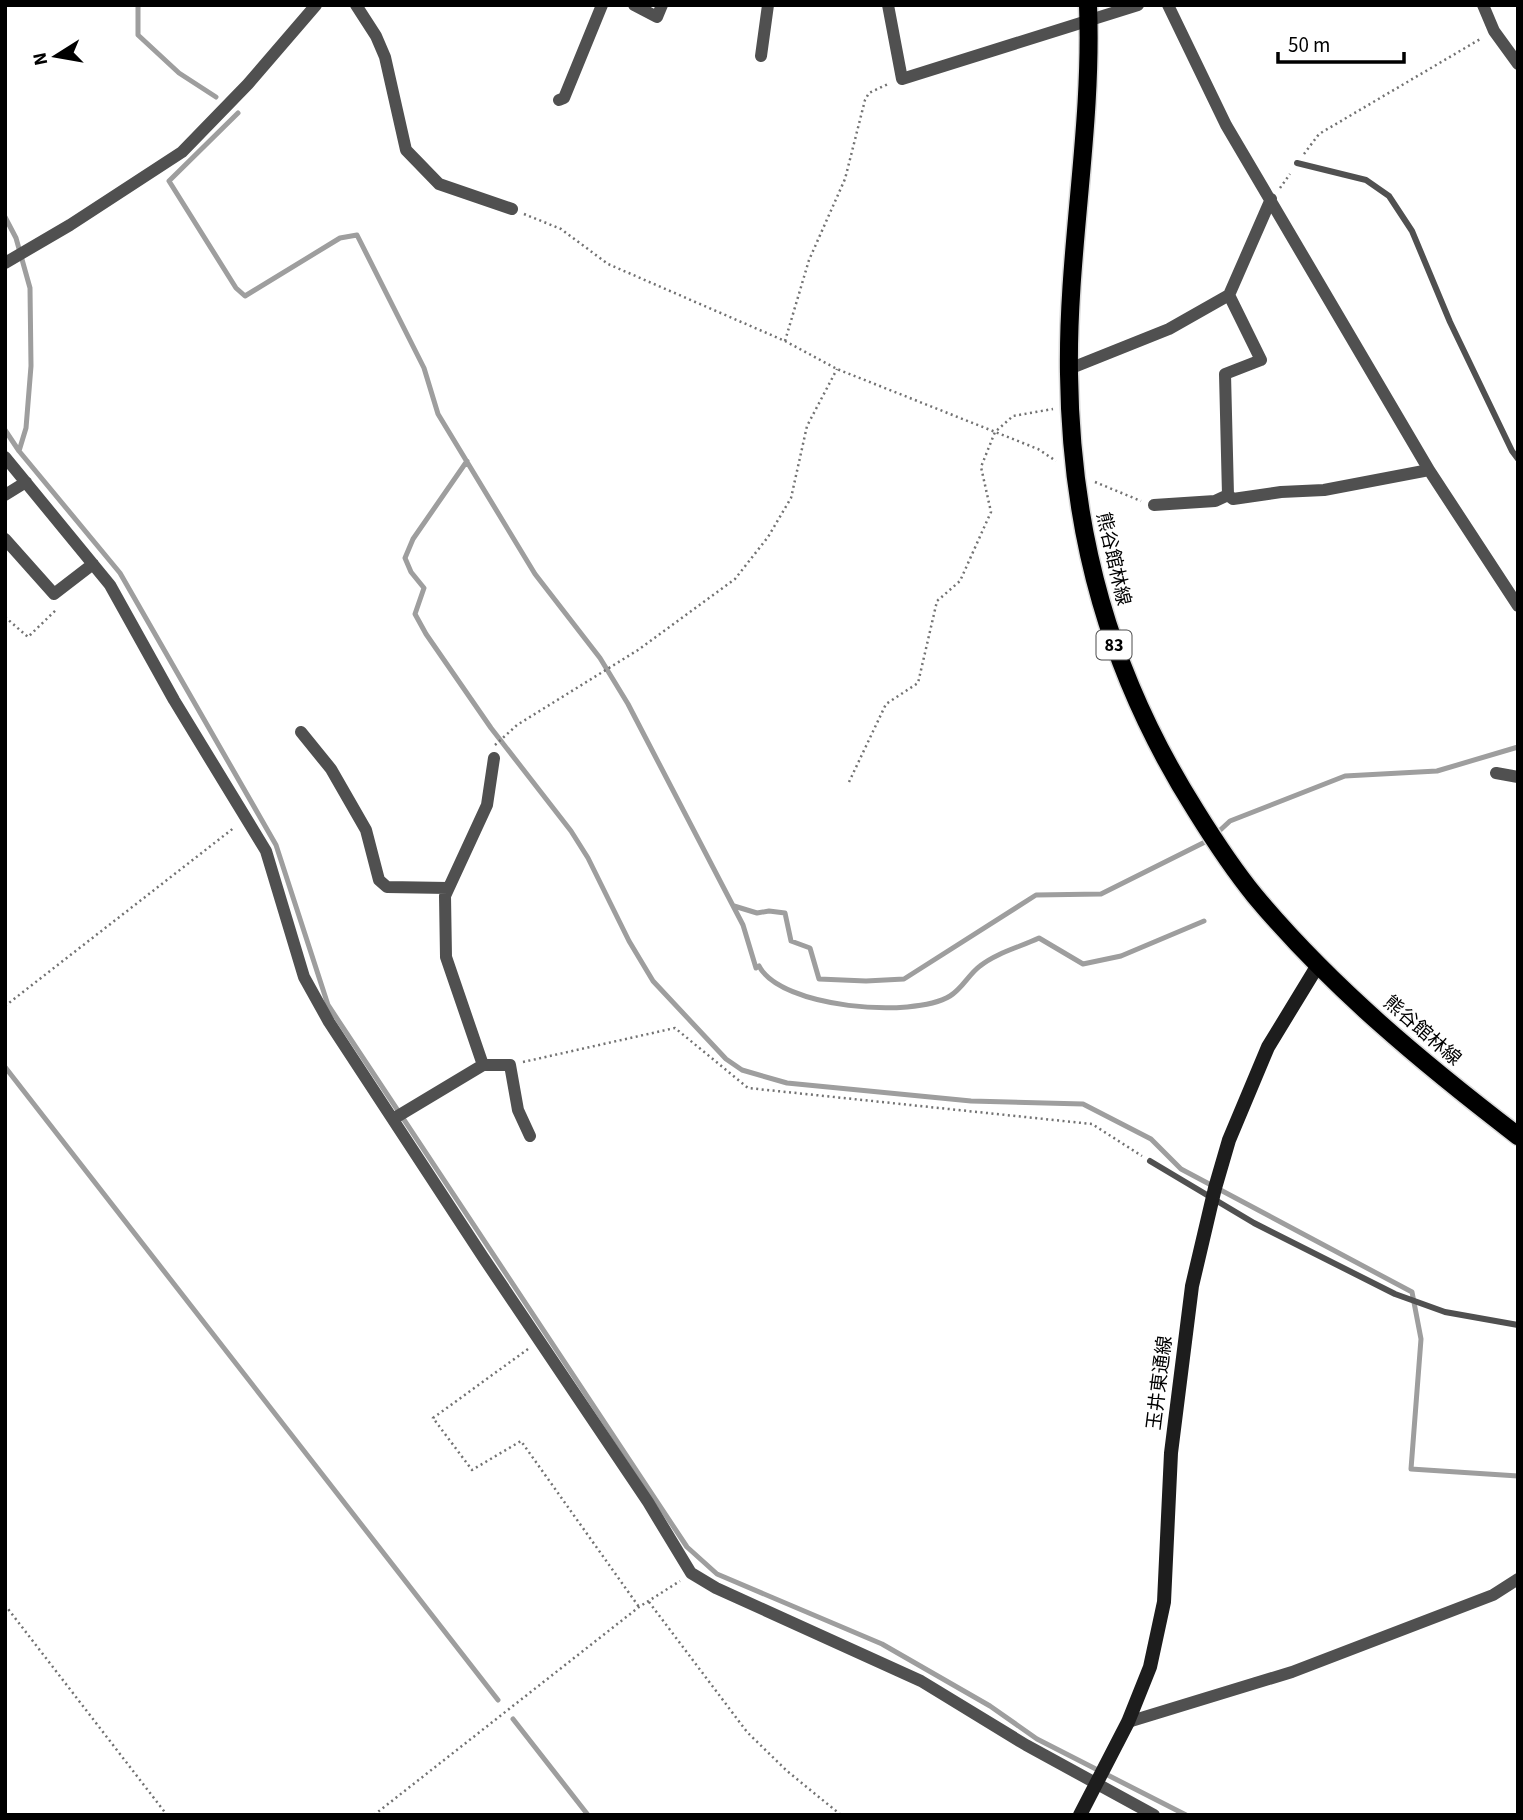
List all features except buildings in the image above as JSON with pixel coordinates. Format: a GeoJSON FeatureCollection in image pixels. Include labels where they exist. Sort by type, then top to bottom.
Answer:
{"type":"FeatureCollection","features":[{"type":"Feature","properties":{"kind":"main road","name":"熊谷館林線"},"geometry":{"type":"LineString","coordinates":[[1088,12],[1084,143],[1070,298],[1070,405],[1083,529],[1092,573],[1111,638],[1170,770],[1254,895],[1318,965],[1392,1035],[1518,1136]]}},
{"type":"Feature","properties":{"kind":"street"},"geometry":{"type":"LineString","coordinates":[[8,261],[182,152],[248,85],[316,5]]}},
{"type":"Feature","properties":{"kind":"street"},"geometry":{"type":"LineString","coordinates":[[356,5],[376,36],[385,57],[406,150],[439,184],[512,209]]}},
{"type":"Feature","properties":{"kind":"street"},"geometry":{"type":"LineString","coordinates":[[559,100],[564,99],[602,5]]}},
{"type":"Feature","properties":{"kind":"street"},"geometry":{"type":"LineString","coordinates":[[634,5],[657,18],[662,5]]}},
{"type":"Feature","properties":{"kind":"street"},"geometry":{"type":"LineString","coordinates":[[761,56],[768,5]]}},
{"type":"Feature","properties":{"kind":"street"},"geometry":{"type":"LineString","coordinates":[[888,5],[902,79],[1088,12],[1138,5]]}},
{"type":"Feature","properties":{"kind":"street"},"geometry":{"type":"LineString","coordinates":[[1168,5],[1226,125],[1429,470],[1518,606]]}},
{"type":"Feature","properties":{"kind":"street"},"geometry":{"type":"LineString","coordinates":[[1483,5],[1494,31],[1518,64]]}},
{"type":"Feature","properties":{"kind":"street"},"geometry":{"type":"LineString","coordinates":[[1069,369],[1169,330],[1229,295],[1272,200]]}},
{"type":"Feature","properties":{"kind":"street"},"geometry":{"type":"LineString","coordinates":[[1229,295],[1261,360],[1225,374],[1228,495],[1233,499],[1281,492],[1324,490],[1429,470]]}},
{"type":"Feature","properties":{"kind":"street"},"geometry":{"type":"LineString","coordinates":[[5,457],[110,585],[174,700],[266,851],[304,977],[329,1022],[648,1502],[691,1573],[716,1588],[920,1682],[1026,1745],[1154,1815]]}},
{"type":"Feature","properties":{"kind":"street"},"geometry":{"type":"LineString","coordinates":[[5,495],[26,482]]}},
{"type":"Feature","properties":{"kind":"street"},"geometry":{"type":"LineString","coordinates":[[1154,505],[1215,501],[1228,495]]}},
{"type":"Feature","properties":{"kind":"street"},"geometry":{"type":"LineString","coordinates":[[5,539],[54,594],[93,564]]}},
{"type":"Feature","properties":{"kind":"street"},"geometry":{"type":"LineString","coordinates":[[301,732],[331,769],[366,830],[379,880],[387,887],[448,888]]}},
{"type":"Feature","properties":{"kind":"street"},"geometry":{"type":"LineString","coordinates":[[483,1065],[446,957],[445,896],[487,805],[494,758]]}},
{"type":"Feature","properties":{"kind":"street"},"geometry":{"type":"LineString","coordinates":[[1496,773],[1518,777]]}},
{"type":"Feature","properties":{"kind":"street","name":"玉井東通線"},"geometry":{"type":"LineString","coordinates":[[1080,1815],[1128,1722],[1150,1667],[1164,1602],[1172,1440],[1192,1286],[1229,1140],[1268,1047],[1318,965]]}},
{"type":"Feature","properties":{"kind":"street"},"geometry":{"type":"LineString","coordinates":[[393,1119],[483,1065],[510,1065],[518,1110],[530,1136]]}},
{"type":"Feature","properties":{"kind":"street"},"geometry":{"type":"LineString","coordinates":[[1128,1722],[1292,1672],[1493,1595],[1518,1579]]}},
{"type":"Feature","properties":{"kind":"lane"},"geometry":{"type":"LineString","coordinates":[[1297,163],[1366,180],[1390,196],[1412,231],[1450,322],[1518,459]]}},
{"type":"Feature","properties":{"kind":"lane"},"geometry":{"type":"LineString","coordinates":[[1150,1161],[1254,1223],[1395,1294],[1445,1312],[1518,1325]]}},
{"type":"Feature","properties":{"kind":"path"},"geometry":{"type":"LineString","coordinates":[[1272,200],[1319,134],[1494,31]]}},
{"type":"Feature","properties":{"kind":"path"},"geometry":{"type":"LineString","coordinates":[[785,341],[809,260],[845,179],[869,93],[902,79]]}},
{"type":"Feature","properties":{"kind":"path"},"geometry":{"type":"LineString","coordinates":[[512,209],[561,229],[608,264],[785,341],[837,369],[1038,449],[1075,472],[1121,494],[1154,505]]}},
{"type":"Feature","properties":{"kind":"path"},"geometry":{"type":"LineString","coordinates":[[494,758],[495,745],[517,725],[638,650],[735,579],[768,537],[792,498],[807,426],[837,369]]}},
{"type":"Feature","properties":{"kind":"path"},"geometry":{"type":"LineString","coordinates":[[849,782],[886,704],[918,684],[937,601],[960,581],[991,512],[981,467],[995,432],[1013,416],[1070,405]]}},
{"type":"Feature","properties":{"kind":"path"},"geometry":{"type":"LineString","coordinates":[[5,1006],[246,818]]}},
{"type":"Feature","properties":{"kind":"path"},"geometry":{"type":"LineString","coordinates":[[510,1065],[675,1028],[748,1088],[1092,1124],[1150,1161]]}},
{"type":"Feature","properties":{"kind":"path"},"geometry":{"type":"LineString","coordinates":[[539,1341],[433,1418],[472,1470],[521,1441],[639,1607]]}},
{"type":"Feature","properties":{"kind":"path"},"geometry":{"type":"LineString","coordinates":[[374,1815],[639,1607],[691,1573]]}},
{"type":"Feature","properties":{"kind":"path"},"geometry":{"type":"LineString","coordinates":[[649,1602],[747,1732],[787,1771],[841,1815]]}},
{"type":"Feature","properties":{"kind":"path"},"geometry":{"type":"LineString","coordinates":[[5,1605],[167,1815]]}},
{"type":"Feature","properties":{"kind":"waterway"},"geometry":{"type":"LineString","coordinates":[[138,5],[138,35],[179,73],[216,97]]}},
{"type":"Feature","properties":{"kind":"waterway"},"geometry":{"type":"LineString","coordinates":[[238,113],[169,181],[236,288],[245,296],[340,238],[357,235],[424,368],[438,414],[535,574],[600,658],[628,704],[743,925],[756,968],[759,966],[772,980],[793,992],[819,1000],[879,1008],[907,1007],[932,1003],[950,996],[986,961],[1039,938],[1083,964],[1121,956],[1204,921]]}},
{"type":"Feature","properties":{"kind":"waterway"},"geometry":{"type":"LineString","coordinates":[[5,217],[16,238],[30,288],[31,366],[26,428],[19,451]]}},
{"type":"Feature","properties":{"kind":"waterway"},"geometry":{"type":"LineString","coordinates":[[5,430],[19,451],[120,573],[276,845],[328,1005],[687,1547],[717,1574],[882,1644],[990,1706],[1037,1739],[1186,1815]]}},
{"type":"Feature","properties":{"kind":"waterway"},"geometry":{"type":"LineString","coordinates":[[467,461],[413,539],[405,558],[411,572],[424,588],[415,614],[491,728],[571,831],[653,981],[726,1059],[742,1070],[787,1083],[971,1101],[1083,1104],[1151,1139],[1181,1169],[1412,1292],[1421,1339],[1411,1469],[1518,1476]]}},
{"type":"Feature","properties":{"kind":"waterway"},"geometry":{"type":"LineString","coordinates":[[1216,834],[1230,821],[1345,776],[1437,771],[1518,747]]}},
{"type":"Feature","properties":{"kind":"waterway"},"geometry":{"type":"LineString","coordinates":[[734,906],[757,913],[785,913],[791,941],[810,948],[819,979],[904,979],[1036,895],[1101,894],[1209,840]]}},
{"type":"Feature","properties":{"kind":"waterway"},"geometry":{"type":"LineString","coordinates":[[5,1067],[498,1700]]}},
{"type":"Feature","properties":{"kind":"waterway"},"geometry":{"type":"LineString","coordinates":[[513,1719],[588,1815]]}}]}
